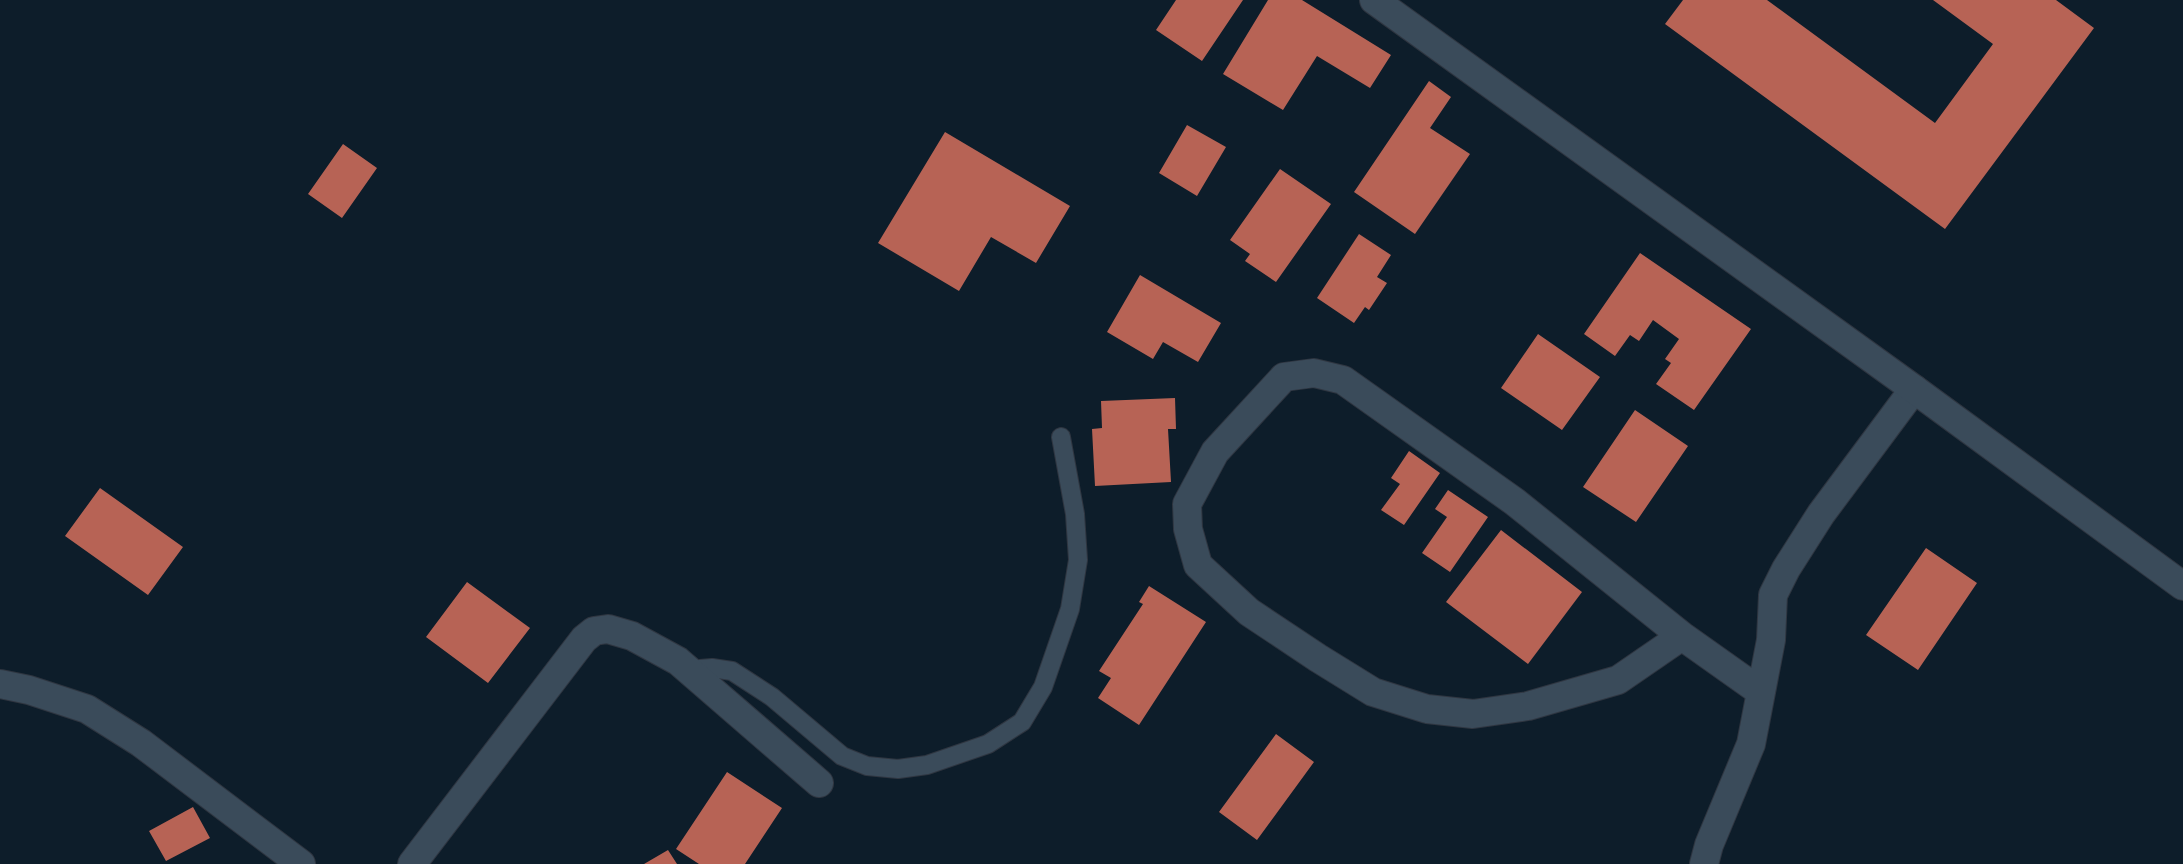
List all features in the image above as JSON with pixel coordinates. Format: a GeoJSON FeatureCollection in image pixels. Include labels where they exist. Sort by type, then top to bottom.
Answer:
{"type":"FeatureCollection","features":[{"type":"Feature","properties":{"kind":"street"},"geometry":{"type":"LineString","coordinates":[[1374,0],[1914,389],[2183,586]]}},
{"type":"Feature","properties":{"kind":"street"},"geometry":{"type":"LineString","coordinates":[[1682,636],[1618,680],[1528,706],[1473,714],[1427,709],[1373,692],[1249,612],[1198,565],[1188,528],[1187,504],[1215,452],[1284,376],[1314,373],[1343,380],[1515,502],[1682,636],[1761,692]]}},
{"type":"Feature","properties":{"kind":"street"},"geometry":{"type":"LineString","coordinates":[[1704,864],[1709,845],[1751,744],[1771,640],[1773,595],[1786,569],[1821,514],[1914,389]]}},
{"type":"Feature","properties":{"kind":"street"},"geometry":{"type":"LineString","coordinates":[[412,864],[584,639],[594,631],[608,629],[632,636],[678,662],[819,783]]}},
{"type":"Feature","properties":{"kind":"street"},"geometry":{"type":"LineString","coordinates":[[0,684],[29,690],[87,709],[141,744],[301,864]]}},
{"type":"Feature","properties":{"kind":"lane"},"geometry":{"type":"LineString","coordinates":[[688,670],[712,668],[732,671],[772,697],[842,756],[867,766],[898,769],[926,765],[988,744],[1022,722],[1043,687],[1070,609],[1078,560],[1076,523],[1061,437]]}},
{"type":"Feature","properties":{"kind":"building"},"geometry":{"type":"Polygon","coordinates":[[[1176,0],[1243,0],[1202,61],[1156,30],[1176,0]]]}},
{"type":"Feature","properties":{"kind":"building"},"geometry":{"type":"Polygon","coordinates":[[[1268,0],[1302,0],[1391,55],[1370,88],[1317,56],[1283,110],[1223,74],[1268,0]]]}},
{"type":"Feature","properties":{"kind":"building"},"geometry":{"type":"Polygon","coordinates":[[[1683,0],[1767,0],[1935,123],[1993,44],[1933,0],[2056,0],[2094,28],[1945,229],[1665,24],[1683,0]]]}},
{"type":"Feature","properties":{"kind":"building"},"geometry":{"type":"Polygon","coordinates":[[[1429,81],[1451,97],[1430,128],[1470,154],[1415,234],[1354,192],[1429,81]]]}},
{"type":"Feature","properties":{"kind":"building"},"geometry":{"type":"Polygon","coordinates":[[[1187,125],[1226,147],[1197,196],[1159,173],[1187,125]]]}},
{"type":"Feature","properties":{"kind":"building"},"geometry":{"type":"Polygon","coordinates":[[[945,132],[1070,206],[1036,263],[991,237],[959,291],[878,243],[945,132]]]}},
{"type":"Feature","properties":{"kind":"building"},"geometry":{"type":"Polygon","coordinates":[[[343,144],[377,168],[342,218],[308,194],[343,144]]]}},
{"type":"Feature","properties":{"kind":"building"},"geometry":{"type":"Polygon","coordinates":[[[1280,169],[1331,204],[1276,282],[1245,261],[1250,254],[1230,240],[1280,169]]]}},
{"type":"Feature","properties":{"kind":"building"},"geometry":{"type":"Polygon","coordinates":[[[1359,234],[1391,255],[1377,277],[1387,283],[1369,310],[1365,307],[1354,323],[1317,298],[1359,234]]]}},
{"type":"Feature","properties":{"kind":"building"},"geometry":{"type":"Polygon","coordinates":[[[1640,253],[1751,329],[1694,410],[1656,384],[1671,363],[1665,359],[1679,339],[1653,320],[1639,341],[1630,335],[1615,356],[1584,334],[1640,253]]]}},
{"type":"Feature","properties":{"kind":"building"},"geometry":{"type":"Polygon","coordinates":[[[1140,275],[1221,323],[1198,362],[1163,342],[1153,359],[1107,332],[1140,275]]]}},
{"type":"Feature","properties":{"kind":"building"},"geometry":{"type":"Polygon","coordinates":[[[1538,334],[1600,377],[1562,430],[1501,388],[1538,334]]]}},
{"type":"Feature","properties":{"kind":"building"},"geometry":{"type":"Polygon","coordinates":[[[1175,398],[1176,429],[1168,429],[1171,482],[1095,486],[1092,429],[1102,428],[1101,401],[1175,398]]]}},
{"type":"Feature","properties":{"kind":"building"},"geometry":{"type":"Polygon","coordinates":[[[1635,410],[1688,446],[1636,522],[1583,487],[1635,410]]]}},
{"type":"Feature","properties":{"kind":"building"},"geometry":{"type":"Polygon","coordinates":[[[1409,451],[1440,473],[1404,525],[1381,510],[1400,484],[1391,478],[1409,451]]]}},
{"type":"Feature","properties":{"kind":"building"},"geometry":{"type":"Polygon","coordinates":[[[100,488],[183,547],[148,595],[65,536],[100,488]]]}},
{"type":"Feature","properties":{"kind":"building"},"geometry":{"type":"Polygon","coordinates":[[[1448,490],[1488,517],[1450,572],[1422,553],[1447,517],[1435,509],[1448,490]]]}},
{"type":"Feature","properties":{"kind":"building"},"geometry":{"type":"Polygon","coordinates":[[[1501,530],[1582,592],[1528,664],[1446,602],[1501,530]]]}},
{"type":"Feature","properties":{"kind":"building"},"geometry":{"type":"Polygon","coordinates":[[[1926,548],[1977,583],[1918,670],[1866,635],[1926,548]]]}},
{"type":"Feature","properties":{"kind":"building"},"geometry":{"type":"Polygon","coordinates":[[[467,582],[530,628],[488,683],[426,637],[467,582]]]}},
{"type":"Feature","properties":{"kind":"building"},"geometry":{"type":"Polygon","coordinates":[[[1149,586],[1206,622],[1139,725],[1098,698],[1111,678],[1099,671],[1143,604],[1139,602],[1149,586]]]}},
{"type":"Feature","properties":{"kind":"building"},"geometry":{"type":"Polygon","coordinates":[[[1276,734],[1314,762],[1257,840],[1219,812],[1276,734]]]}},
{"type":"Feature","properties":{"kind":"building"},"geometry":{"type":"Polygon","coordinates":[[[727,772],[782,808],[745,864],[699,864],[676,849],[727,772]]]}},
{"type":"Feature","properties":{"kind":"building"},"geometry":{"type":"Polygon","coordinates":[[[193,807],[210,838],[166,861],[149,831],[193,807]]]}},
{"type":"Feature","properties":{"kind":"building"},"geometry":{"type":"Polygon","coordinates":[[[668,850],[677,864],[644,864],[668,850]]]}}]}
